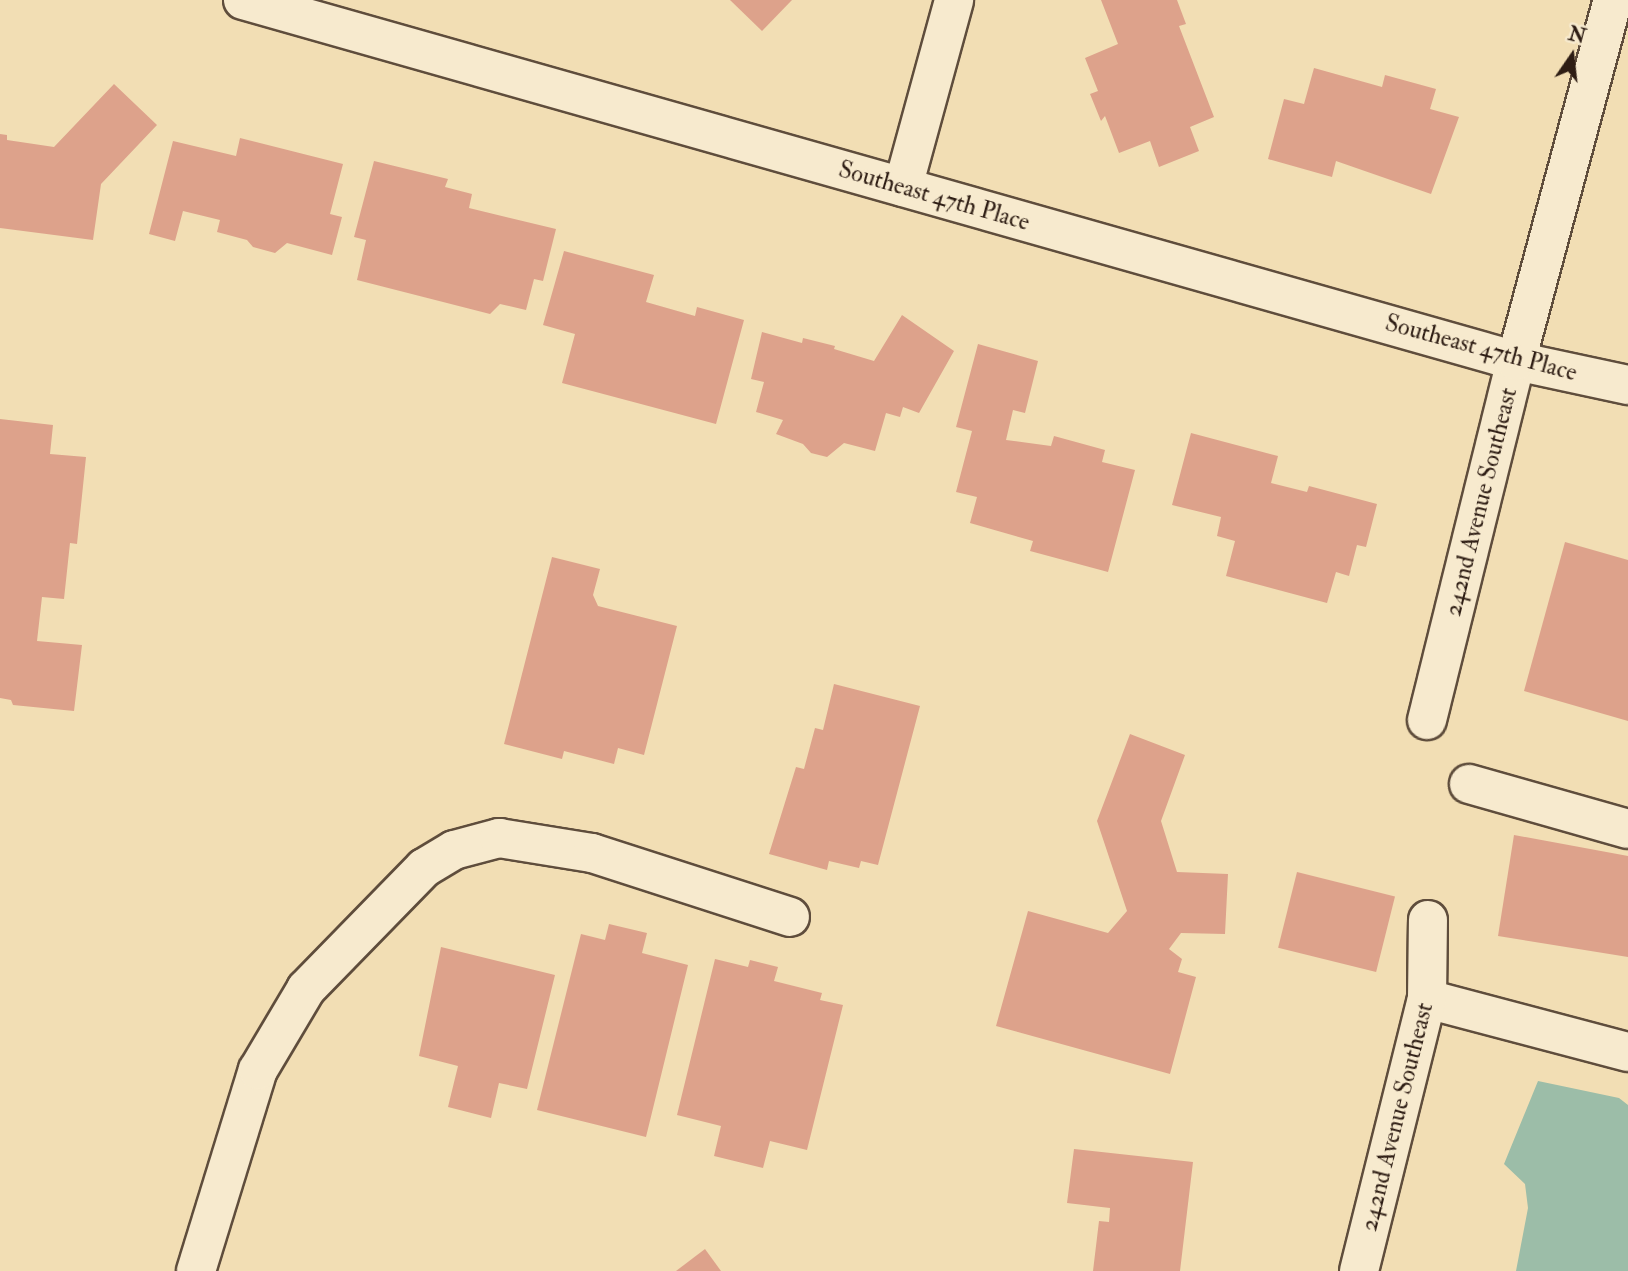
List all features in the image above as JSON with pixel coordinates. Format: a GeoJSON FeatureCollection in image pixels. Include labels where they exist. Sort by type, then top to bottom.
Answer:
{"type":"FeatureCollection","features":[{"type":"Feature","properties":{"kind":"street","name":"Southeast 47th Place"},"geometry":{"type":"LineString","coordinates":[[243,0],[1516,361],[1628,385]]}},
{"type":"Feature","properties":{"kind":"street"},"geometry":{"type":"LineString","coordinates":[[903,187],[954,0]]}},
{"type":"Feature","properties":{"kind":"street","name":"242nd Avenue Southeast"},"geometry":{"type":"LineString","coordinates":[[1427,720],[1516,361],[1614,0]]}},
{"type":"Feature","properties":{"kind":"street"},"geometry":{"type":"LineString","coordinates":[[1469,784],[1628,829]]}},
{"type":"Feature","properties":{"kind":"street"},"geometry":{"type":"LineString","coordinates":[[195,1271],[258,1070],[306,989],[424,868],[454,850],[499,838],[592,853],[790,917]]}},
{"type":"Feature","properties":{"kind":"street","name":"242nd Avenue Southeast"},"geometry":{"type":"LineString","coordinates":[[1359,1271],[1427,999],[1428,920]]}},
{"type":"Feature","properties":{"kind":"street"},"geometry":{"type":"LineString","coordinates":[[1427,999],[1628,1052]]}},
{"type":"Feature","properties":{"kind":"shaded area"},"geometry":{"type":"Polygon","coordinates":[[[1538,1081],[1619,1098],[1628,1105],[1628,1271],[1516,1271],[1528,1208],[1525,1184],[1504,1164],[1538,1081]]]}},
{"type":"Feature","properties":{"kind":"building"},"geometry":{"type":"Polygon","coordinates":[[[730,0],[792,0],[762,31],[730,0]]]}},
{"type":"Feature","properties":{"kind":"building"},"geometry":{"type":"Polygon","coordinates":[[[1101,0],[1177,0],[1186,24],[1179,26],[1214,117],[1190,127],[1199,151],[1159,167],[1150,141],[1119,153],[1105,116],[1101,121],[1090,94],[1098,91],[1085,58],[1118,44],[1101,0]]]}},
{"type":"Feature","properties":{"kind":"building"},"geometry":{"type":"Polygon","coordinates":[[[1314,68],[1382,87],[1385,75],[1436,89],[1430,109],[1459,117],[1431,194],[1336,161],[1332,177],[1268,159],[1284,99],[1304,104],[1314,68]]]}},
{"type":"Feature","properties":{"kind":"building"},"geometry":{"type":"Polygon","coordinates":[[[114,84],[157,125],[101,184],[93,240],[0,228],[0,134],[7,135],[7,140],[54,147],[114,84]]]}},
{"type":"Feature","properties":{"kind":"building"},"geometry":{"type":"Polygon","coordinates":[[[240,138],[343,164],[330,214],[342,217],[332,255],[287,243],[275,253],[253,247],[247,240],[217,232],[220,220],[183,211],[175,241],[149,234],[173,141],[236,156],[240,138]]]}},
{"type":"Feature","properties":{"kind":"building"},"geometry":{"type":"Polygon","coordinates":[[[374,161],[448,179],[445,187],[472,194],[469,208],[556,229],[543,281],[534,279],[526,310],[500,304],[490,314],[357,280],[366,240],[354,237],[374,161]]]}},
{"type":"Feature","properties":{"kind":"building"},"geometry":{"type":"Polygon","coordinates":[[[564,251],[654,275],[646,302],[695,316],[697,307],[744,320],[716,424],[562,383],[575,334],[543,325],[564,251]]]}},
{"type":"Feature","properties":{"kind":"building"},"geometry":{"type":"Polygon","coordinates":[[[902,315],[954,351],[919,413],[903,407],[900,417],[886,413],[875,451],[844,443],[827,457],[811,453],[803,444],[776,434],[783,420],[756,412],[764,382],[751,379],[762,332],[802,343],[803,338],[835,346],[834,349],[874,361],[902,315]]]}},
{"type":"Feature","properties":{"kind":"building"},"geometry":{"type":"Polygon","coordinates":[[[978,344],[1038,361],[1025,413],[1013,410],[1006,440],[1051,446],[1054,436],[1105,450],[1102,462],[1135,470],[1108,572],[1030,551],[1033,541],[970,523],[977,497],[956,492],[972,431],[956,427],[978,344]]]}},
{"type":"Feature","properties":{"kind":"building"},"geometry":{"type":"Polygon","coordinates":[[[0,419],[53,425],[50,454],[86,457],[77,544],[70,543],[64,599],[42,597],[37,641],[82,645],[74,711],[13,705],[11,700],[0,698],[0,419]]]}},
{"type":"Feature","properties":{"kind":"building"},"geometry":{"type":"Polygon","coordinates":[[[1191,433],[1278,456],[1271,483],[1307,492],[1309,486],[1377,504],[1366,547],[1357,545],[1349,576],[1336,572],[1327,603],[1226,576],[1235,541],[1217,536],[1221,517],[1172,505],[1191,433]]]}},
{"type":"Feature","properties":{"kind":"building"},"geometry":{"type":"Polygon","coordinates":[[[1565,542],[1628,560],[1628,721],[1524,691],[1565,542]]]}},
{"type":"Feature","properties":{"kind":"building"},"geometry":{"type":"Polygon","coordinates":[[[552,557],[600,569],[593,595],[598,606],[677,626],[644,755],[618,748],[614,764],[564,751],[562,759],[504,744],[552,557]]]}},
{"type":"Feature","properties":{"kind":"building"},"geometry":{"type":"Polygon","coordinates":[[[834,684],[920,706],[878,865],[861,861],[859,868],[829,861],[827,870],[769,854],[796,767],[804,769],[815,728],[823,730],[834,684]]]}},
{"type":"Feature","properties":{"kind":"building"},"geometry":{"type":"Polygon","coordinates":[[[1130,734],[1185,755],[1161,821],[1177,872],[1228,874],[1225,934],[1181,933],[1169,949],[1182,959],[1178,972],[1196,977],[1170,1074],[996,1026],[1028,911],[1108,933],[1127,911],[1097,821],[1130,734]]]}},
{"type":"Feature","properties":{"kind":"building"},"geometry":{"type":"Polygon","coordinates":[[[1514,835],[1628,856],[1628,957],[1498,936],[1514,835]]]}},
{"type":"Feature","properties":{"kind":"building"},"geometry":{"type":"Polygon","coordinates":[[[1297,872],[1395,896],[1376,972],[1278,948],[1297,872]]]}},
{"type":"Feature","properties":{"kind":"building"},"geometry":{"type":"Polygon","coordinates":[[[609,924],[647,933],[642,953],[688,965],[646,1137],[537,1110],[581,934],[605,940],[609,924]]]}},
{"type":"Feature","properties":{"kind":"building"},"geometry":{"type":"Polygon","coordinates":[[[441,947],[555,975],[527,1089],[499,1083],[491,1118],[448,1107],[458,1066],[419,1056],[441,947]]]}},
{"type":"Feature","properties":{"kind":"building"},"geometry":{"type":"Polygon","coordinates":[[[715,959],[748,967],[750,960],[778,967],[774,981],[822,993],[820,1000],[843,1005],[807,1150],[770,1141],[763,1168],[714,1156],[721,1126],[677,1115],[715,959]]]}},
{"type":"Feature","properties":{"kind":"building"},"geometry":{"type":"Polygon","coordinates":[[[1074,1149],[1193,1162],[1180,1271],[1093,1271],[1099,1221],[1109,1222],[1110,1208],[1067,1203],[1074,1149]]]}},
{"type":"Feature","properties":{"kind":"building"},"geometry":{"type":"Polygon","coordinates":[[[705,1249],[721,1271],[676,1271],[705,1249]]]}}]}
